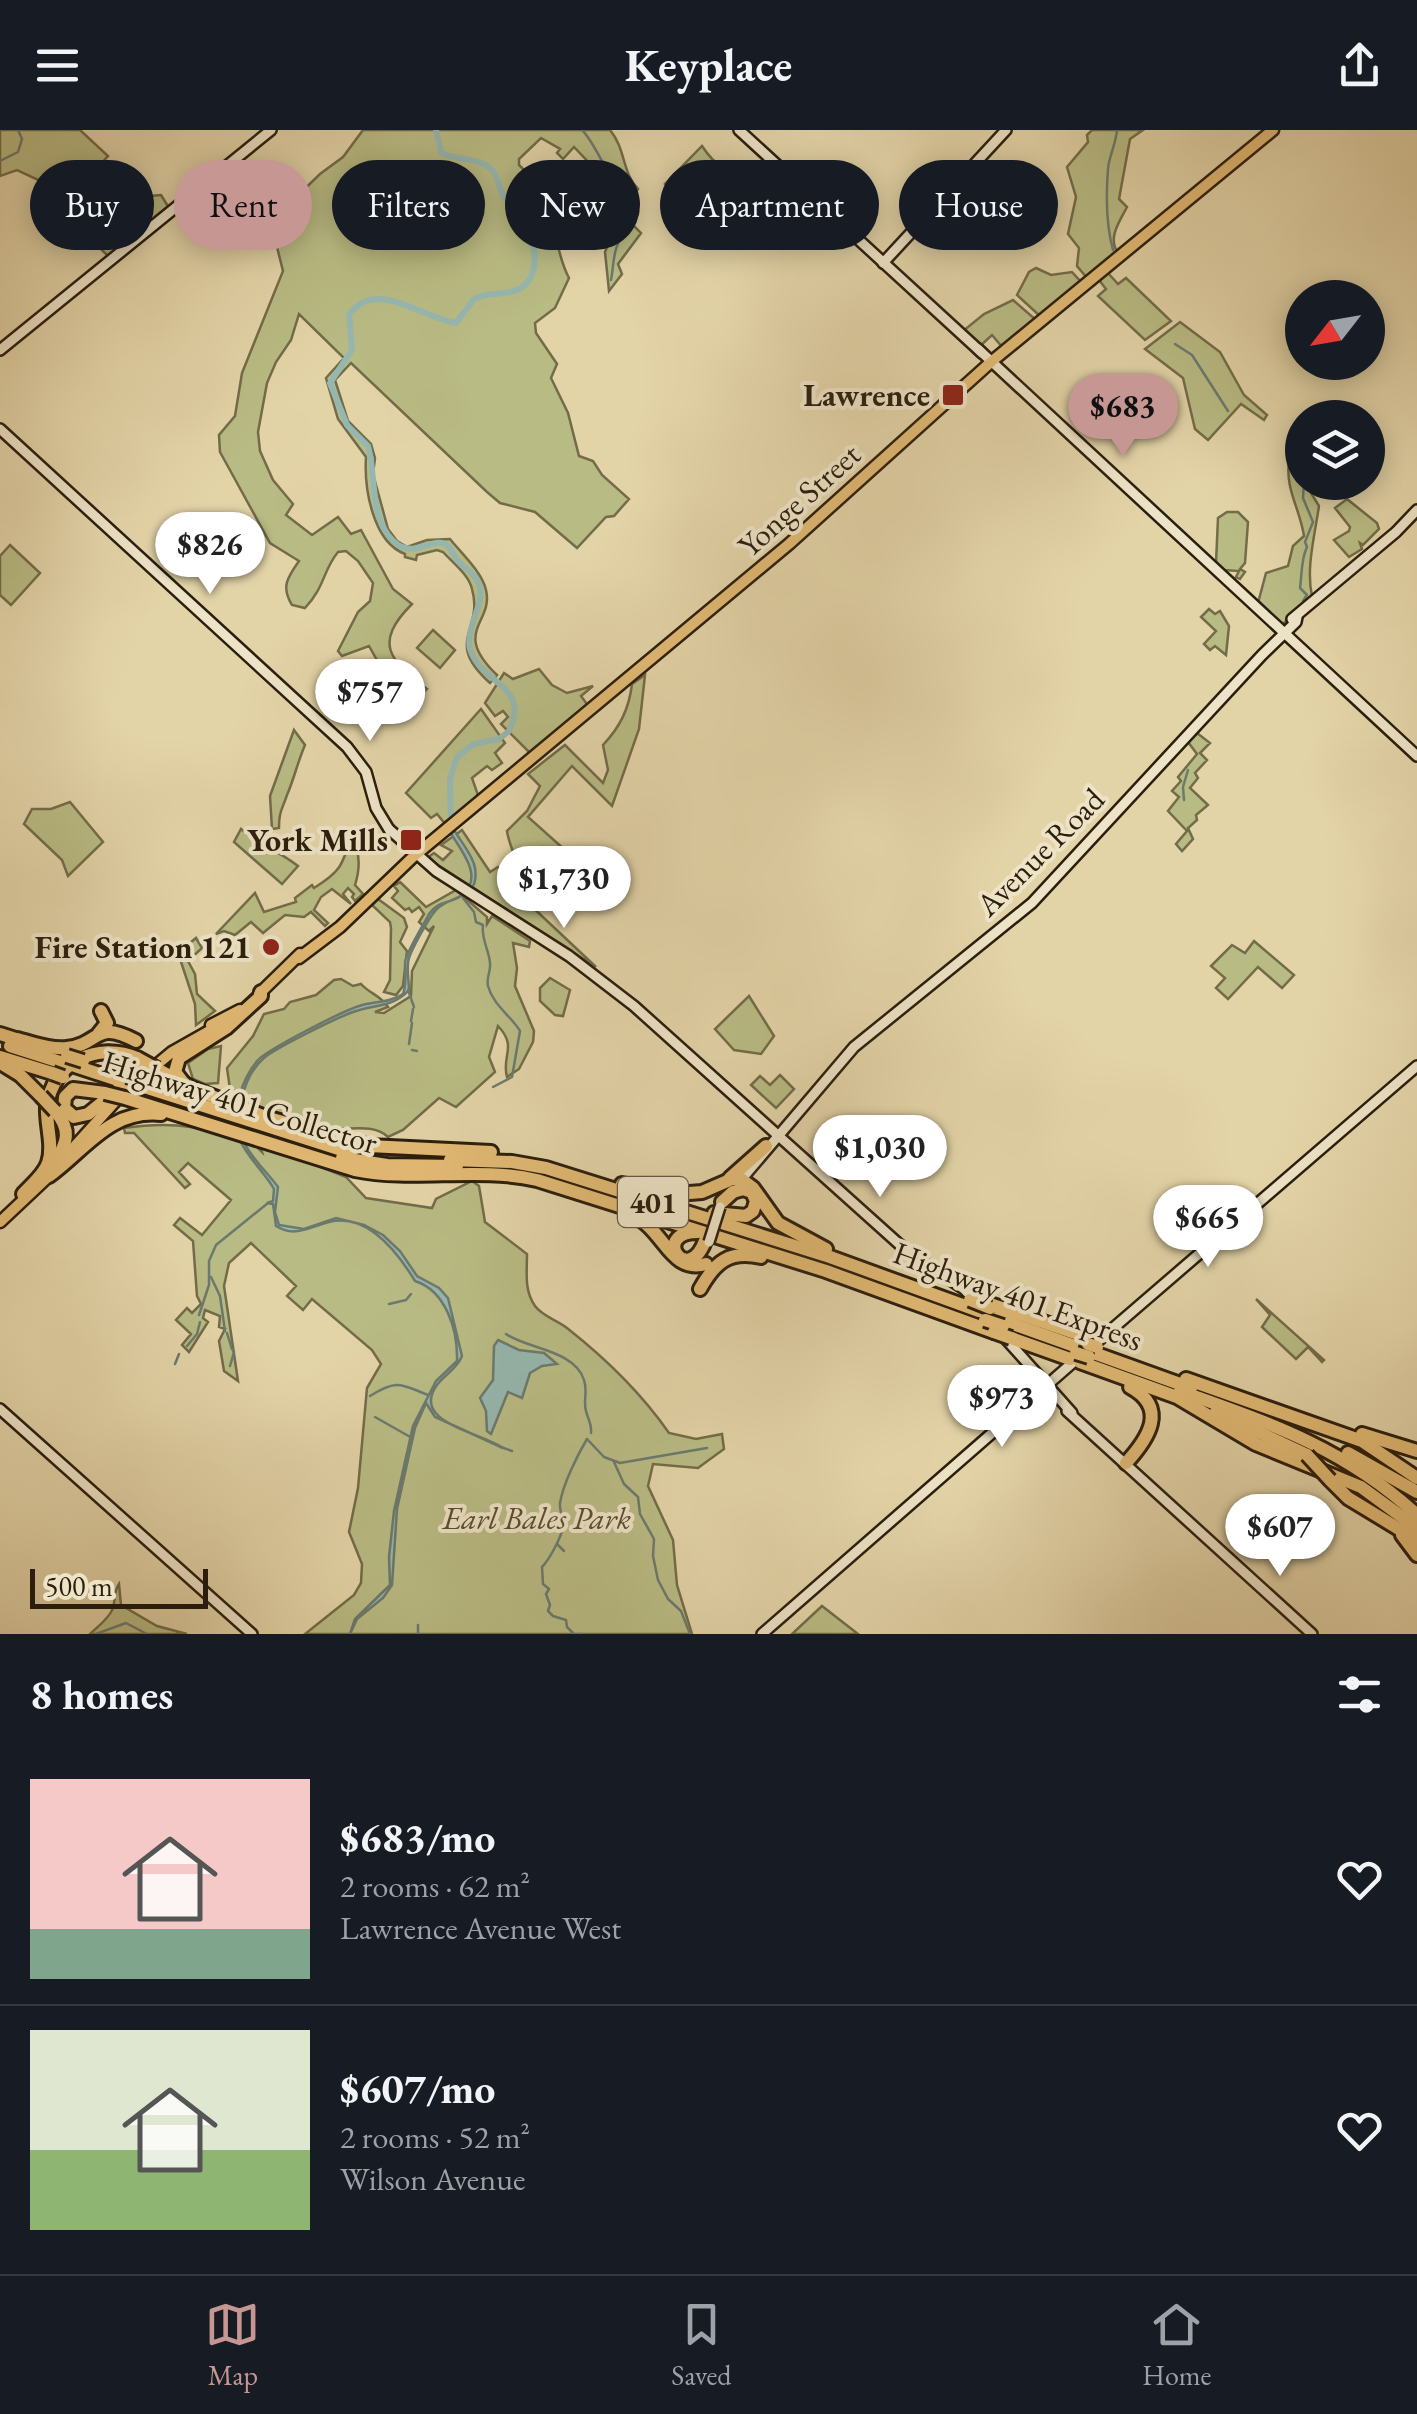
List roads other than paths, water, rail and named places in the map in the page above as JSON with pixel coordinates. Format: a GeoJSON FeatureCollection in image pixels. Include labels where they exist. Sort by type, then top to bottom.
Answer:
{"type":"FeatureCollection","features":[{"type":"Feature","properties":{"kind":"highway"},"geometry":{"type":"LineString","coordinates":[[185,1104],[175,1072],[179,1058],[235,1020],[262,992]]}},
{"type":"Feature","properties":{"kind":"highway"},"geometry":{"type":"LineString","coordinates":[[99,1033],[107,1023],[100,1012]]}},
{"type":"Feature","properties":{"kind":"highway"},"geometry":{"type":"LineString","coordinates":[[18,1039],[69,1048],[99,1033],[116,1031],[136,1041]]}},
{"type":"Feature","properties":{"kind":"highway","name":"Highway 401 Collector"},"geometry":{"type":"LineString","coordinates":[[0,1034],[18,1039],[66,1067],[185,1104],[208,1124],[336,1152],[370,1146],[536,1158],[718,1207],[1084,1353],[1102,1371],[1190,1404],[1256,1444],[1361,1487],[1417,1528]]}},
{"type":"Feature","properties":{"kind":"highway"},"geometry":{"type":"LineString","coordinates":[[23,1194],[48,1162],[48,1103],[62,1073],[76,1061],[96,1053],[117,1052],[138,1058],[157,1069],[185,1104]]}},
{"type":"Feature","properties":{"kind":"highway"},"geometry":{"type":"LineString","coordinates":[[0,1053],[66,1126],[67,1138],[52,1169]]}},
{"type":"Feature","properties":{"kind":"highway","name":"Highway 401 Collector"},"geometry":{"type":"LineString","coordinates":[[0,1053],[66,1067],[185,1104],[275,1120],[373,1174],[524,1177],[598,1198],[709,1239],[854,1281],[983,1311],[1012,1338],[1084,1353],[1336,1432],[1384,1458],[1417,1490]]}},
{"type":"Feature","properties":{"kind":"highway"},"geometry":{"type":"LineString","coordinates":[[52,1169],[119,1120],[185,1104]]}},
{"type":"Feature","properties":{"kind":"highway","name":"Highway 401 Express"},"geometry":{"type":"LineString","coordinates":[[185,1104],[354,1161],[493,1166],[539,1173],[983,1311]]}},
{"type":"Feature","properties":{"kind":"highway"},"geometry":{"type":"LineString","coordinates":[[56,1111],[87,1126]]}},
{"type":"Feature","properties":{"kind":"highway"},"geometry":{"type":"LineString","coordinates":[[622,1184],[677,1194],[702,1192],[735,1180],[766,1146]]}},
{"type":"Feature","properties":{"kind":"highway"},"geometry":{"type":"LineString","coordinates":[[369,1157],[452,1150]]}},
{"type":"Feature","properties":{"kind":"highway","name":"Highway 401 Express"},"geometry":{"type":"LineString","coordinates":[[336,1152],[369,1157],[512,1162],[546,1168],[830,1258],[983,1311],[1302,1436],[1385,1487],[1417,1517]]}},
{"type":"Feature","properties":{"kind":"highway"},"geometry":{"type":"LineString","coordinates":[[354,1161],[392,1170],[460,1174]]}},
{"type":"Feature","properties":{"kind":"highway"},"geometry":{"type":"LineString","coordinates":[[735,1180],[754,1188],[778,1223],[826,1248]]}},
{"type":"Feature","properties":{"kind":"highway"},"geometry":{"type":"LineString","coordinates":[[598,1198],[652,1226],[680,1262],[704,1264]]}},
{"type":"Feature","properties":{"kind":"highway"},"geometry":{"type":"LineString","coordinates":[[700,1289],[716,1264],[740,1254],[854,1281]]}},
{"type":"Feature","properties":{"kind":"highway"},"geometry":{"type":"LineString","coordinates":[[983,1311],[1084,1336],[1109,1331]]}},
{"type":"Feature","properties":{"kind":"highway","name":"Highway 401 Express"},"geometry":{"type":"LineString","coordinates":[[1084,1353],[1294,1426],[1417,1490]]}},
{"type":"Feature","properties":{"kind":"highway"},"geometry":{"type":"LineString","coordinates":[[1102,1371],[1140,1393],[1150,1408],[1148,1435],[1126,1463]]}},
{"type":"Feature","properties":{"kind":"highway"},"geometry":{"type":"LineString","coordinates":[[1190,1404],[1221,1414],[1307,1455]]}},
{"type":"Feature","properties":{"kind":"highway"},"geometry":{"type":"LineString","coordinates":[[1228,1408],[1288,1438],[1348,1498],[1417,1540]]}},
{"type":"Feature","properties":{"kind":"highway"},"geometry":{"type":"LineString","coordinates":[[1275,1411],[1417,1452]]}},
{"type":"Feature","properties":{"kind":"highway"},"geometry":{"type":"LineString","coordinates":[[1382,1440],[1417,1463]]}},
{"type":"Feature","properties":{"kind":"highway"},"geometry":{"type":"LineString","coordinates":[[1291,1459],[1360,1482],[1417,1517]]}},
{"type":"Feature","properties":{"kind":"highway"},"geometry":{"type":"LineString","coordinates":[[1385,1520],[1417,1555]]}},
{"type":"Feature","properties":{"kind":"main road"},"geometry":{"type":"LineString","coordinates":[[0,350],[271,130]]}},
{"type":"Feature","properties":{"kind":"main road"},"geometry":{"type":"LineString","coordinates":[[738,130],[771,160]]}},
{"type":"Feature","properties":{"kind":"main road"},"geometry":{"type":"LineString","coordinates":[[882,263],[1006,130]]}},
{"type":"Feature","properties":{"kind":"main road","name":"Yonge Street"},"geometry":{"type":"LineString","coordinates":[[87,1126],[154,1066],[262,992],[316,940],[393,877],[400,876],[417,857],[788,544],[991,362],[1272,130]]}},
{"type":"Feature","properties":{"kind":"main road"},"geometry":{"type":"LineString","coordinates":[[868,250],[1417,756]]}},
{"type":"Feature","properties":{"kind":"main road"},"geometry":{"type":"LineString","coordinates":[[870,250],[882,263]]}},
{"type":"Feature","properties":{"kind":"main road"},"geometry":{"type":"LineString","coordinates":[[875,254],[894,250]]}},
{"type":"Feature","properties":{"kind":"main road"},"geometry":{"type":"LineString","coordinates":[[0,429],[347,747],[370,781],[388,827],[417,857],[599,978],[908,1253],[973,1296],[1032,1372],[1072,1414],[1312,1634]]}},
{"type":"Feature","properties":{"kind":"main road","name":"Avenue Road"},"geometry":{"type":"LineString","coordinates":[[700,1289],[718,1207],[735,1180],[862,1039],[1032,903],[1297,617],[1417,510]]}},
{"type":"Feature","properties":{"kind":"main road"},"geometry":{"type":"LineString","coordinates":[[282,690],[284,708],[292,700]]}},
{"type":"Feature","properties":{"kind":"main road","name":"Yonge Street"},"geometry":{"type":"LineString","coordinates":[[0,1218],[52,1169],[124,1087],[170,1048],[240,1010]]}},
{"type":"Feature","properties":{"kind":"main road"},"geometry":{"type":"LineString","coordinates":[[762,1634],[1417,1066]]}},
{"type":"Feature","properties":{"kind":"main road","name":"Avenue Road"},"geometry":{"type":"LineString","coordinates":[[766,1146],[779,1135]]}},
{"type":"Feature","properties":{"kind":"main road","name":"Yonge Street"},"geometry":{"type":"LineString","coordinates":[[0,1218],[52,1169]]}},
{"type":"Feature","properties":{"kind":"main road"},"geometry":{"type":"LineString","coordinates":[[0,1408],[252,1634]]}},
{"type":"Feature","properties":{"kind":"water"},"geometry":{"type":"Polygon","coordinates":[[[452,826],[475,868],[473,886],[459,897],[468,888],[471,872],[450,832],[452,826]]]}},
{"type":"Feature","properties":{"kind":"water"},"geometry":{"type":"Polygon","coordinates":[[[448,901],[433,914],[414,948],[408,961],[409,990],[403,996],[345,1015],[281,1047],[256,1066],[245,1087],[241,1134],[252,1156],[278,1187],[275,1212],[279,1225],[304,1229],[336,1218],[355,1223],[329,1222],[308,1229],[296,1231],[276,1226],[273,1204],[267,1203],[273,1201],[274,1189],[239,1138],[239,1097],[258,1060],[276,1048],[350,1009],[403,994],[405,963],[411,946],[429,914],[448,901]]]}},
{"type":"Feature","properties":{"kind":"water"},"geometry":{"type":"Polygon","coordinates":[[[357,1223],[383,1235],[417,1276],[448,1298],[462,1356],[431,1398],[433,1408],[450,1424],[435,1417],[426,1403],[415,1428],[397,1509],[392,1585],[383,1598],[357,1619],[350,1634],[355,1619],[390,1585],[394,1511],[413,1426],[436,1381],[457,1361],[452,1325],[435,1293],[415,1281],[380,1237],[357,1223]]]}},
{"type":"Feature","properties":{"kind":"water"},"geometry":{"type":"Polygon","coordinates":[[[498,1340],[519,1350],[544,1353],[557,1364],[530,1373],[522,1398],[508,1392],[491,1434],[480,1398],[493,1380],[494,1346],[498,1340]]]}},
{"type":"Feature","properties":{"kind":"waterway"},"geometry":{"type":"LineString","coordinates":[[0,161],[18,152],[22,139],[18,130]]}},
{"type":"Feature","properties":{"kind":"waterway"},"geometry":{"type":"LineString","coordinates":[[436,130],[441,152],[491,169],[504,197],[525,219],[534,253],[530,279],[519,289],[474,299],[456,323],[385,300],[360,304],[349,315],[352,350],[330,383],[347,425],[368,446],[378,515],[388,535],[405,548],[443,543],[478,582],[481,594],[470,649],[514,703],[509,731],[499,739],[474,744],[457,757],[450,779],[451,828]]}},
{"type":"Feature","properties":{"kind":"waterway"},"geometry":{"type":"LineString","coordinates":[[582,130],[626,212],[627,223],[616,249],[611,280]]}},
{"type":"Feature","properties":{"kind":"waterway"},"geometry":{"type":"LineString","coordinates":[[1113,250],[1107,189],[1117,130]]}},
{"type":"Feature","properties":{"kind":"waterway"},"geometry":{"type":"LineString","coordinates":[[1175,344],[1192,355],[1228,411]]}},
{"type":"Feature","properties":{"kind":"waterway"},"geometry":{"type":"LineString","coordinates":[[1303,601],[1307,595],[1300,588],[1305,542],[1313,522],[1304,500]]}},
{"type":"Feature","properties":{"kind":"waterway"},"geometry":{"type":"LineString","coordinates":[[1184,800],[1188,770]]}},
{"type":"Feature","properties":{"kind":"waterway"},"geometry":{"type":"LineString","coordinates":[[463,898],[474,912],[476,922],[483,925],[490,963],[490,993],[520,1031],[512,1077],[493,1087]]}},
{"type":"Feature","properties":{"kind":"waterway"},"geometry":{"type":"LineString","coordinates":[[408,990],[414,1007]]}},
{"type":"Feature","properties":{"kind":"waterway"},"geometry":{"type":"LineString","coordinates":[[411,1021],[413,1009]]}},
{"type":"Feature","properties":{"kind":"waterway"},"geometry":{"type":"LineString","coordinates":[[409,1044],[412,1023]]}},
{"type":"Feature","properties":{"kind":"waterway"},"geometry":{"type":"LineString","coordinates":[[412,1050],[417,1051]]}},
{"type":"Feature","properties":{"kind":"waterway"},"geometry":{"type":"LineString","coordinates":[[199,1315],[209,1285],[209,1261],[216,1245],[268,1203]]}},
{"type":"Feature","properties":{"kind":"waterway"},"geometry":{"type":"LineString","coordinates":[[211,1277],[220,1296],[225,1331]]}},
{"type":"Feature","properties":{"kind":"waterway"},"geometry":{"type":"LineString","coordinates":[[389,1304],[406,1300],[411,1294]]}},
{"type":"Feature","properties":{"kind":"waterway"},"geometry":{"type":"LineString","coordinates":[[187,1346],[197,1334],[200,1322]]}},
{"type":"Feature","properties":{"kind":"waterway"},"geometry":{"type":"LineString","coordinates":[[227,1333],[231,1346]]}},
{"type":"Feature","properties":{"kind":"waterway"},"geometry":{"type":"LineString","coordinates":[[506,1334],[561,1356],[579,1370],[585,1384],[591,1433]]}},
{"type":"Feature","properties":{"kind":"waterway"},"geometry":{"type":"LineString","coordinates":[[230,1366],[234,1352],[231,1347]]}},
{"type":"Feature","properties":{"kind":"waterway"},"geometry":{"type":"LineString","coordinates":[[175,1364],[179,1354]]}},
{"type":"Feature","properties":{"kind":"waterway"},"geometry":{"type":"LineString","coordinates":[[370,1396],[400,1385],[428,1395]]}},
{"type":"Feature","properties":{"kind":"waterway"},"geometry":{"type":"LineString","coordinates":[[375,1417],[412,1438]]}},
{"type":"Feature","properties":{"kind":"waterway"},"geometry":{"type":"LineString","coordinates":[[587,1439],[604,1457],[620,1463],[707,1448]]}},
{"type":"Feature","properties":{"kind":"waterway"},"geometry":{"type":"LineString","coordinates":[[574,1634],[566,1620],[548,1611],[549,1589],[543,1584],[542,1567],[562,1532],[562,1495],[587,1439]]}},
{"type":"Feature","properties":{"kind":"waterway"},"geometry":{"type":"LineString","coordinates":[[501,1447],[512,1451]]}},
{"type":"Feature","properties":{"kind":"waterway"},"geometry":{"type":"LineString","coordinates":[[614,1462],[624,1484],[638,1497],[640,1514],[654,1539],[658,1580],[668,1599],[681,1611],[690,1634]]}},
{"type":"Feature","properties":{"kind":"waterway"},"geometry":{"type":"LineString","coordinates":[[557,1544],[564,1551]]}},
{"type":"Feature","properties":{"kind":"waterway"},"geometry":{"type":"LineString","coordinates":[[96,1634],[126,1623],[147,1634]]}},
{"type":"Feature","properties":{"kind":"waterway"},"geometry":{"type":"LineString","coordinates":[[418,1625],[418,1634]]}},
{"type":"Feature","properties":{"kind":"place","name":"Lawrence"},"geometry":{"type":"Point","coordinates":[953,395]}},
{"type":"Feature","properties":{"kind":"place","name":"York Mills"},"geometry":{"type":"Point","coordinates":[411,840]}},
{"type":"Feature","properties":{"kind":"place","name":"Fire Station 121"},"geometry":{"type":"Point","coordinates":[271,947]}},
{"type":"Feature","properties":{"kind":"park label","name":"Earl Bales Park"},"geometry":{"type":"Point","coordinates":[537,1518]}}]}
